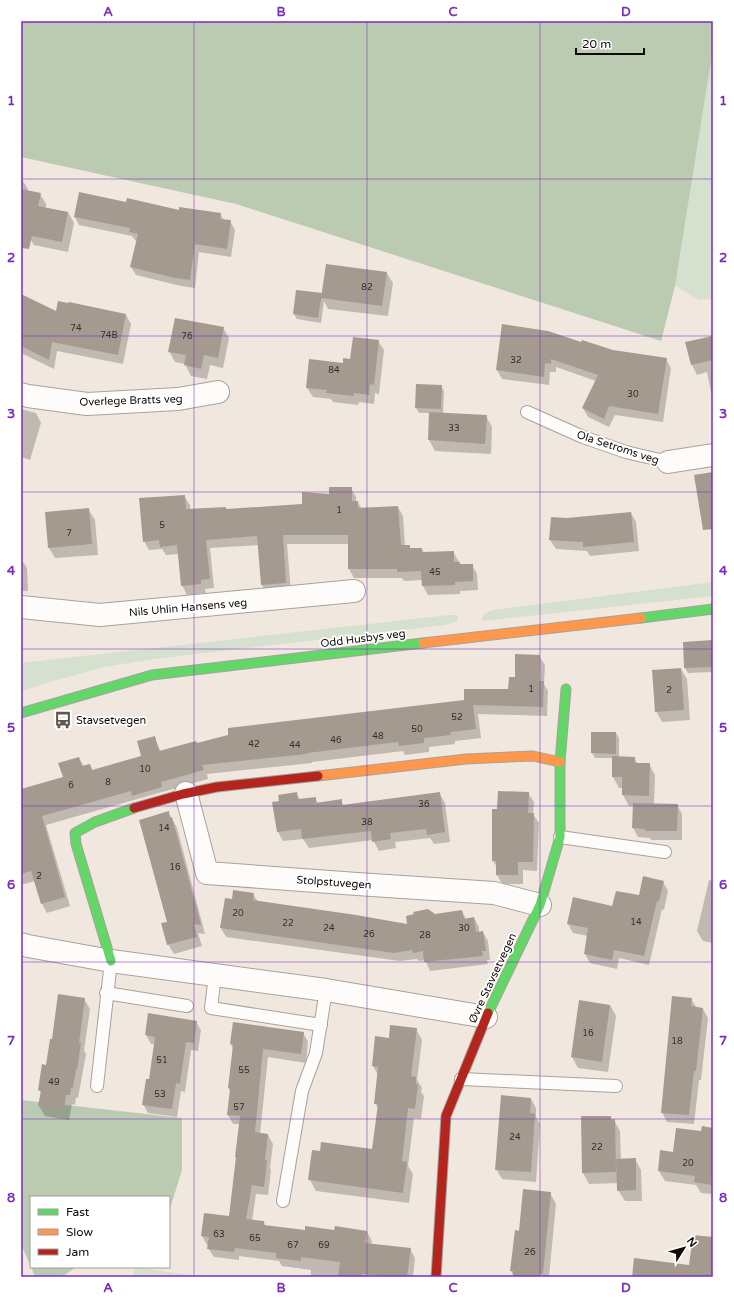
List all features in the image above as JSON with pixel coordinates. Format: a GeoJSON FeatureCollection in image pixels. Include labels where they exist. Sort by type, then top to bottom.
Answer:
{"type":"FeatureCollection","features":[{"type":"Feature","properties":{"kind":"street","name":"Overlege Bratts veg"},"geometry":{"type":"LineString","coordinates":[[21,394],[87,404],[178,399],[218,392]]}},
{"type":"Feature","properties":{"kind":"street","name":"Ola Setroms veg"},"geometry":{"type":"LineString","coordinates":[[668,462],[713,455]]}},
{"type":"Feature","properties":{"kind":"street","name":"Nils Uhlin Hansens veg"},"geometry":{"type":"LineString","coordinates":[[21,607],[100,615],[354,591]]}},
{"type":"Feature","properties":{"kind":"street","name":"Odd Husbys veg"},"geometry":{"type":"LineString","coordinates":[[21,713],[152,676],[713,609]]}},
{"type":"Feature","properties":{"kind":"street","name":"Øvre Stavsetvegen"},"geometry":{"type":"LineString","coordinates":[[436,1277],[446,1116],[486,1017],[540,905],[560,837],[560,762],[566,689]]}},
{"type":"Feature","properties":{"kind":"street"},"geometry":{"type":"LineString","coordinates":[[111,961],[76,844],[76,833],[84,826],[140,806],[186,793],[226,785],[466,759],[533,756],[560,762]]}},
{"type":"Feature","properties":{"kind":"street","name":"Stolpstuvegen"},"geometry":{"type":"LineString","coordinates":[[186,793],[207,872],[494,893],[540,905]]}},
{"type":"Feature","properties":{"kind":"street"},"geometry":{"type":"LineString","coordinates":[[21,944],[111,961],[326,990],[486,1017]]}},
{"type":"Feature","properties":{"kind":"lane","name":"Ola Setroms veg"},"geometry":{"type":"LineString","coordinates":[[527,412],[583,437],[626,452],[668,462]]}},
{"type":"Feature","properties":{"kind":"lane"},"geometry":{"type":"LineString","coordinates":[[560,837],[665,852]]}},
{"type":"Feature","properties":{"kind":"lane"},"geometry":{"type":"LineString","coordinates":[[97,1086],[106,993],[111,961]]}},
{"type":"Feature","properties":{"kind":"lane"},"geometry":{"type":"LineString","coordinates":[[215,975],[211,1008],[321,1025]]}},
{"type":"Feature","properties":{"kind":"lane"},"geometry":{"type":"LineString","coordinates":[[283,1201],[302,1091],[316,1053],[326,990]]}},
{"type":"Feature","properties":{"kind":"lane"},"geometry":{"type":"LineString","coordinates":[[106,993],[188,1006]]}},
{"type":"Feature","properties":{"kind":"lane"},"geometry":{"type":"LineString","coordinates":[[462,1079],[616,1086]]}},
{"type":"Feature","properties":{"kind":"green space"},"geometry":{"type":"Polygon","coordinates":[[[21,21],[713,21],[713,49],[675,286],[661,341],[236,204],[21,157],[21,21]]]}},
{"type":"Feature","properties":{"kind":"green space"},"geometry":{"type":"Polygon","coordinates":[[[713,49],[713,299],[699,300],[675,286],[713,49]]]}},
{"type":"Feature","properties":{"kind":"green space"},"geometry":{"type":"Polygon","coordinates":[[[713,582],[713,596],[483,621],[482,619],[486,613],[493,610],[713,582]]]}},
{"type":"Feature","properties":{"kind":"green space"},"geometry":{"type":"Polygon","coordinates":[[[456,615],[458,617],[457,621],[446,625],[154,659],[104,667],[46,683],[21,692],[21,663],[456,615]]]}},
{"type":"Feature","properties":{"kind":"green space"},"geometry":{"type":"Polygon","coordinates":[[[21,1100],[182,1118],[182,1170],[170,1209],[170,1196],[30,1196],[30,1265],[21,1244],[21,1100]]]}},
{"type":"Feature","properties":{"kind":"green space"},"geometry":{"type":"Polygon","coordinates":[[[31,1268],[75,1268],[62,1277],[35,1277],[31,1268]]]}},
{"type":"Feature","properties":{"kind":"green space"},"geometry":{"type":"Polygon","coordinates":[[[135,1268],[142,1268],[202,1277],[133,1277],[135,1268]]]}},
{"type":"Feature","properties":{"kind":"building"},"geometry":{"type":"Polygon","coordinates":[[[21,189],[41,193],[38,206],[68,212],[62,242],[32,236],[29,249],[21,248],[21,189]]]}},
{"type":"Feature","properties":{"kind":"building"},"geometry":{"type":"Polygon","coordinates":[[[79,192],[126,202],[127,198],[179,210],[179,207],[221,213],[220,219],[231,220],[227,249],[195,244],[190,280],[175,278],[130,267],[138,234],[129,232],[130,228],[74,217],[79,192]]]}},
{"type":"Feature","properties":{"kind":"building"},"geometry":{"type":"Polygon","coordinates":[[[326,264],[387,272],[382,306],[321,298],[326,264]]]}},
{"type":"Feature","properties":{"kind":"building"},"geometry":{"type":"Polygon","coordinates":[[[296,290],[322,293],[318,318],[293,314],[296,290]]]}},
{"type":"Feature","properties":{"kind":"building"},"geometry":{"type":"Polygon","coordinates":[[[21,294],[56,311],[58,301],[126,314],[118,355],[52,342],[49,360],[21,346],[21,294]]]}},
{"type":"Feature","properties":{"kind":"building"},"geometry":{"type":"Polygon","coordinates":[[[175,318],[224,327],[218,358],[204,355],[201,369],[184,365],[186,355],[168,352],[175,318]]]}},
{"type":"Feature","properties":{"kind":"building"},"geometry":{"type":"Polygon","coordinates":[[[502,324],[548,331],[581,342],[582,340],[613,350],[667,358],[658,414],[609,406],[604,419],[582,408],[598,375],[551,359],[551,364],[545,363],[544,377],[496,370],[502,324]]]}},
{"type":"Feature","properties":{"kind":"building"},"geometry":{"type":"Polygon","coordinates":[[[713,336],[713,360],[691,365],[685,342],[713,336]]]}},
{"type":"Feature","properties":{"kind":"building"},"geometry":{"type":"Polygon","coordinates":[[[353,337],[379,340],[374,385],[370,384],[369,395],[354,393],[354,396],[326,393],[327,390],[306,388],[309,359],[343,363],[343,358],[350,359],[353,337]]]}},
{"type":"Feature","properties":{"kind":"building"},"geometry":{"type":"Polygon","coordinates":[[[416,384],[442,385],[441,409],[415,408],[416,384]]]}},
{"type":"Feature","properties":{"kind":"building"},"geometry":{"type":"Polygon","coordinates":[[[429,412],[487,415],[485,444],[428,440],[429,412]]]}},
{"type":"Feature","properties":{"kind":"building"},"geometry":{"type":"Polygon","coordinates":[[[713,472],[713,529],[703,530],[694,475],[713,472]]]}},
{"type":"Feature","properties":{"kind":"building"},"geometry":{"type":"Polygon","coordinates":[[[329,487],[352,487],[352,501],[358,501],[358,508],[398,506],[401,545],[410,545],[410,548],[422,548],[422,552],[454,551],[454,562],[460,562],[460,564],[473,564],[473,581],[455,582],[455,585],[422,586],[421,571],[397,572],[397,569],[348,569],[348,535],[283,535],[286,583],[261,585],[257,536],[206,540],[210,579],[201,580],[201,584],[181,586],[177,545],[160,547],[159,540],[143,542],[139,498],[185,495],[186,509],[226,507],[226,509],[302,504],[302,492],[329,494],[329,487]]]}},
{"type":"Feature","properties":{"kind":"building"},"geometry":{"type":"Polygon","coordinates":[[[89,508],[92,544],[48,548],[45,512],[89,508]]]}},
{"type":"Feature","properties":{"kind":"building"},"geometry":{"type":"Polygon","coordinates":[[[631,512],[634,542],[583,547],[583,542],[549,540],[551,517],[567,518],[631,512]]]}},
{"type":"Feature","properties":{"kind":"building"},"geometry":{"type":"Polygon","coordinates":[[[713,640],[713,667],[684,668],[683,642],[713,640]]]}},
{"type":"Feature","properties":{"kind":"building"},"geometry":{"type":"Polygon","coordinates":[[[515,654],[540,655],[539,681],[544,681],[543,707],[473,705],[476,729],[450,732],[451,735],[424,738],[424,743],[399,746],[398,742],[307,754],[202,765],[204,770],[161,782],[162,787],[132,796],[131,791],[42,816],[65,897],[41,904],[31,871],[21,874],[21,789],[63,777],[58,763],[79,757],[82,766],[90,764],[92,770],[141,756],[137,741],[155,736],[159,751],[196,741],[197,743],[228,735],[228,728],[464,700],[464,689],[508,689],[509,677],[515,677],[515,654]]]}},
{"type":"Feature","properties":{"kind":"building"},"geometry":{"type":"Polygon","coordinates":[[[681,668],[684,710],[655,712],[652,670],[681,668]]]}},
{"type":"Feature","properties":{"kind":"building"},"geometry":{"type":"Polygon","coordinates":[[[591,732],[616,732],[616,754],[591,753],[591,732]]]}},
{"type":"Feature","properties":{"kind":"building"},"geometry":{"type":"Polygon","coordinates":[[[612,756],[635,757],[635,763],[650,763],[649,796],[622,795],[622,777],[612,777],[612,756]]]}},
{"type":"Feature","properties":{"kind":"building"},"geometry":{"type":"Polygon","coordinates":[[[498,791],[529,792],[528,813],[534,813],[533,862],[518,862],[518,875],[496,875],[496,861],[492,861],[492,809],[497,809],[498,791]]]}},
{"type":"Feature","properties":{"kind":"building"},"geometry":{"type":"Polygon","coordinates":[[[297,792],[298,799],[316,797],[316,803],[342,799],[342,805],[440,792],[445,832],[427,835],[426,829],[390,833],[391,839],[372,842],[371,831],[302,839],[301,829],[277,832],[272,802],[279,801],[278,795],[297,792]]]}},
{"type":"Feature","properties":{"kind":"building"},"geometry":{"type":"Polygon","coordinates":[[[633,803],[678,804],[677,831],[645,831],[645,829],[632,828],[633,803]]]}},
{"type":"Feature","properties":{"kind":"building"},"geometry":{"type":"Polygon","coordinates":[[[169,811],[170,818],[172,817],[201,925],[194,924],[197,937],[167,945],[161,923],[167,922],[139,820],[169,811]]]}},
{"type":"Feature","properties":{"kind":"building"},"geometry":{"type":"Polygon","coordinates":[[[643,876],[664,881],[659,901],[657,901],[644,956],[614,950],[612,960],[584,954],[588,928],[567,924],[573,897],[612,906],[616,891],[639,895],[643,876]]]}},
{"type":"Feature","properties":{"kind":"building"},"geometry":{"type":"Polygon","coordinates":[[[233,890],[254,893],[253,900],[407,924],[406,916],[414,914],[413,912],[428,909],[435,914],[462,910],[464,919],[474,917],[476,932],[483,931],[486,951],[482,951],[483,956],[424,962],[423,951],[413,953],[412,950],[394,953],[220,928],[225,898],[232,899],[233,890]]]}},
{"type":"Feature","properties":{"kind":"building"},"geometry":{"type":"Polygon","coordinates":[[[58,994],[85,998],[77,1070],[76,1069],[73,1088],[71,1088],[70,1095],[66,1095],[64,1110],[38,1106],[41,1091],[38,1090],[42,1064],[46,1065],[50,1039],[52,1039],[58,994]]]}},
{"type":"Feature","properties":{"kind":"building"},"geometry":{"type":"Polygon","coordinates":[[[672,996],[692,998],[691,1006],[703,1008],[696,1071],[694,1071],[689,1115],[661,1113],[672,996]]]}},
{"type":"Feature","properties":{"kind":"building"},"geometry":{"type":"Polygon","coordinates":[[[579,1000],[610,1005],[602,1062],[571,1057],[579,1000]]]}},
{"type":"Feature","properties":{"kind":"building"},"geometry":{"type":"Polygon","coordinates":[[[148,1013],[197,1021],[194,1043],[186,1042],[180,1084],[176,1083],[172,1109],[142,1105],[146,1079],[149,1079],[155,1037],[145,1035],[148,1013]]]}},
{"type":"Feature","properties":{"kind":"building"},"geometry":{"type":"Polygon","coordinates":[[[233,1022],[304,1032],[301,1054],[263,1049],[255,1132],[268,1134],[265,1160],[267,1161],[264,1187],[252,1185],[246,1219],[264,1221],[264,1225],[305,1230],[305,1226],[334,1230],[335,1226],[367,1231],[365,1243],[411,1248],[407,1277],[361,1274],[361,1277],[338,1277],[340,1262],[301,1257],[301,1261],[276,1258],[276,1253],[235,1248],[234,1252],[207,1249],[209,1237],[201,1236],[204,1213],[229,1216],[236,1157],[240,1116],[227,1115],[230,1089],[228,1088],[233,1045],[230,1044],[233,1022]]]}},
{"type":"Feature","properties":{"kind":"building"},"geometry":{"type":"Polygon","coordinates":[[[390,1025],[417,1028],[411,1076],[416,1077],[416,1084],[418,1085],[415,1109],[408,1108],[402,1161],[407,1162],[403,1193],[308,1180],[312,1150],[320,1151],[321,1142],[372,1149],[378,1104],[374,1104],[378,1067],[372,1066],[375,1036],[389,1038],[390,1025]]]}},
{"type":"Feature","properties":{"kind":"building"},"geometry":{"type":"Polygon","coordinates":[[[501,1095],[531,1098],[530,1113],[535,1114],[531,1172],[495,1170],[501,1095]]]}},
{"type":"Feature","properties":{"kind":"building"},"geometry":{"type":"Polygon","coordinates":[[[581,1116],[611,1116],[611,1120],[615,1119],[616,1172],[582,1173],[581,1116]]]}},
{"type":"Feature","properties":{"kind":"building"},"geometry":{"type":"Polygon","coordinates":[[[702,1126],[713,1128],[713,1167],[711,1185],[694,1182],[695,1176],[658,1171],[660,1150],[673,1152],[676,1128],[701,1131],[702,1126]]]}},
{"type":"Feature","properties":{"kind":"building"},"geometry":{"type":"Polygon","coordinates":[[[636,1158],[636,1190],[617,1191],[616,1159],[636,1158]]]}},
{"type":"Feature","properties":{"kind":"building"},"geometry":{"type":"Polygon","coordinates":[[[523,1189],[551,1192],[543,1274],[540,1274],[540,1277],[513,1277],[513,1271],[510,1271],[515,1230],[519,1231],[523,1189]]]}},
{"type":"Feature","properties":{"kind":"building"},"geometry":{"type":"Polygon","coordinates":[[[693,1235],[713,1237],[713,1277],[632,1277],[634,1258],[689,1265],[693,1235]]]}},
{"type":"Feature","properties":{"kind":"traffic: fast"},"geometry":{"type":"LineString","coordinates":[[641,618],[713,609]]}},
{"type":"Feature","properties":{"kind":"traffic: fast"},"geometry":{"type":"LineString","coordinates":[[21,713],[152,675],[423,643]]}},
{"type":"Feature","properties":{"kind":"traffic: fast"},"geometry":{"type":"LineString","coordinates":[[488,1013],[540,905],[560,837],[560,762],[566,689]]}},
{"type":"Feature","properties":{"kind":"traffic: fast"},"geometry":{"type":"LineString","coordinates":[[111,961],[76,844],[75,833],[95,822],[134,808]]}},
{"type":"Feature","properties":{"kind":"traffic: slow"},"geometry":{"type":"LineString","coordinates":[[423,643],[641,618]]}},
{"type":"Feature","properties":{"kind":"traffic: slow"},"geometry":{"type":"LineString","coordinates":[[318,776],[466,759],[533,756],[560,762]]}},
{"type":"Feature","properties":{"kind":"traffic: jam"},"geometry":{"type":"LineString","coordinates":[[134,808],[183,794],[217,787],[318,776]]}},
{"type":"Feature","properties":{"kind":"traffic: jam"},"geometry":{"type":"LineString","coordinates":[[436,1277],[446,1116],[488,1013]]}},
{"type":"Feature","properties":{"kind":"place","name":"Stavsetvegen"},"geometry":{"type":"Point","coordinates":[63,720]}}]}
